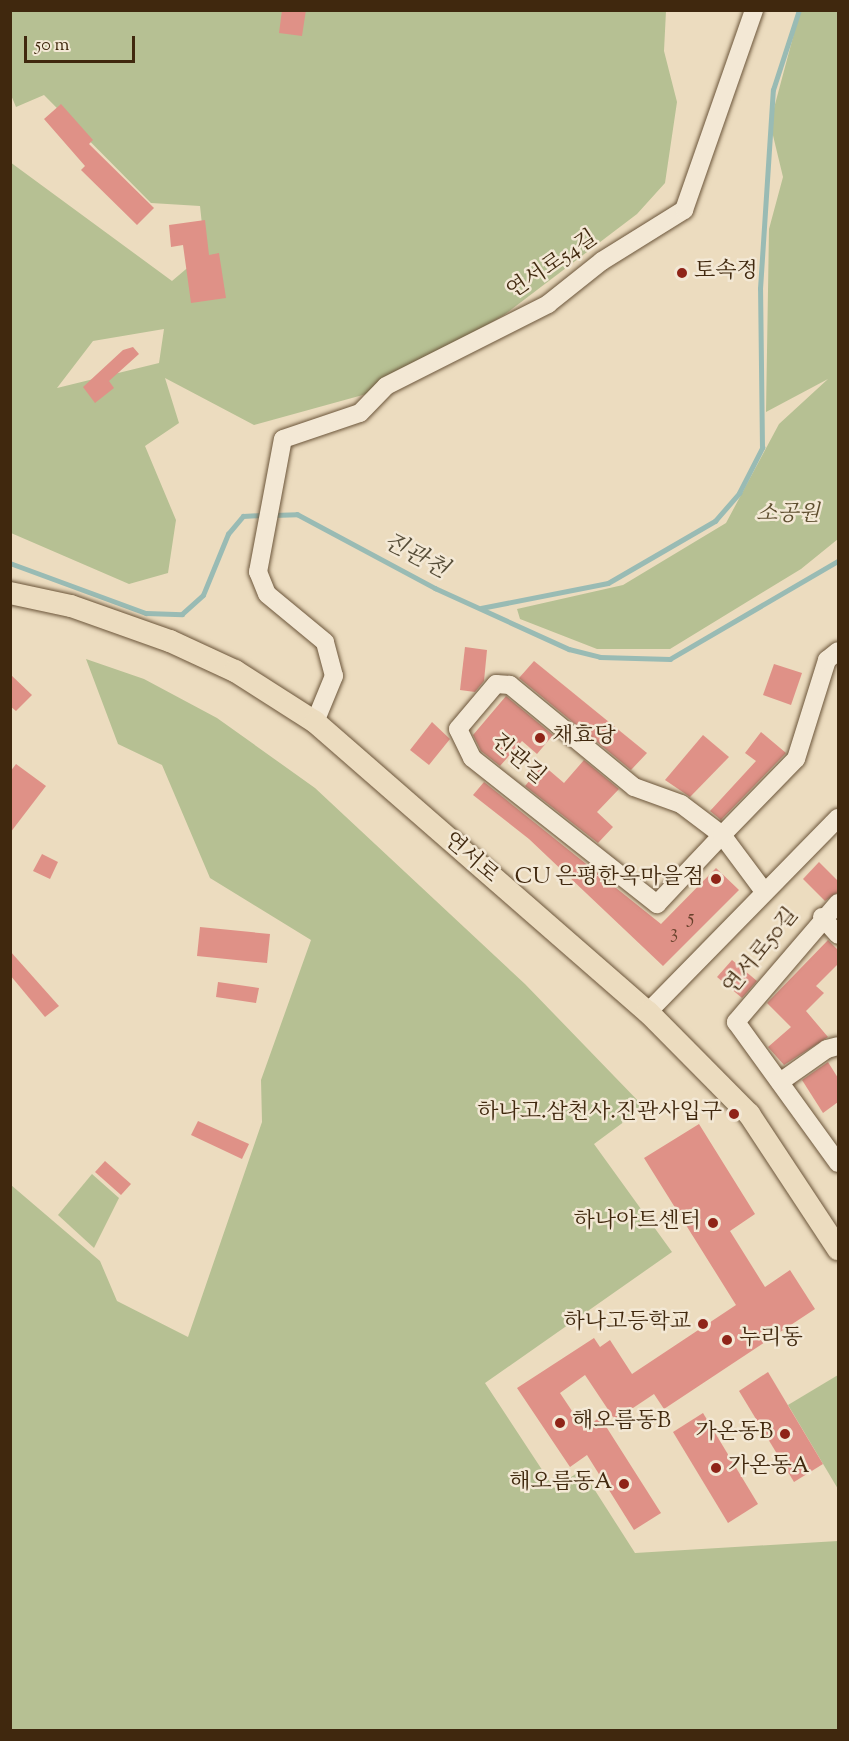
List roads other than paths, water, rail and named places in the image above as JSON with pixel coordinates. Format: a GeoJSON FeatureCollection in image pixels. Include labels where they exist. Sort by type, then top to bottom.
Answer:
{"type":"FeatureCollection","features":[{"type":"Feature","properties":{"kind":"main road","name":"연서로"},"geometry":{"type":"LineString","coordinates":[[10,593],[71,606],[170,641],[235,671],[315,722],[648,1012],[749,1114],[838,1249]]}},
{"type":"Feature","properties":{"kind":"street","name":"연서로54길"},"geometry":{"type":"LineString","coordinates":[[315,722],[334,676],[325,642],[267,594],[258,572],[283,439],[360,414],[386,386],[548,304],[602,261],[684,210],[754,10]]}},
{"type":"Feature","properties":{"kind":"street","name":"진관길"},"geometry":{"type":"LineString","coordinates":[[763,890],[722,836],[681,804],[634,787],[510,685],[496,684],[458,729],[472,758],[657,904],[722,836],[796,759],[827,660],[838,651]]}},
{"type":"Feature","properties":{"kind":"street"},"geometry":{"type":"LineString","coordinates":[[648,1012],[763,890],[838,818]]}},
{"type":"Feature","properties":{"kind":"street","name":"연서로50길"},"geometry":{"type":"LineString","coordinates":[[838,903],[822,917],[736,1022],[838,1163]]}},
{"type":"Feature","properties":{"kind":"street","name":"연서로50길"},"geometry":{"type":"LineString","coordinates":[[822,917],[838,935]]}},
{"type":"Feature","properties":{"kind":"street"},"geometry":{"type":"LineString","coordinates":[[780,1082],[827,1048],[838,1047]]}},
{"type":"Feature","properties":{"kind":"waterway"},"geometry":{"type":"LineString","coordinates":[[481,608],[608,583],[715,521],[739,493],[762,448],[760,289],[773,90],[799,10]]}},
{"type":"Feature","properties":{"kind":"waterway","name":"진관천"},"geometry":{"type":"LineString","coordinates":[[273,515],[297,514],[435,588],[569,649],[600,657],[670,659],[838,561]]}},
{"type":"Feature","properties":{"kind":"waterway","name":"진관천"},"geometry":{"type":"LineString","coordinates":[[10,563],[146,613],[182,614],[203,595],[228,534],[243,516],[265,515]]}},
{"type":"Feature","properties":{"kind":"place","name":"토속정"},"geometry":{"type":"Point","coordinates":[682,273]}},
{"type":"Feature","properties":{"kind":"place","name":"채효당"},"geometry":{"type":"Point","coordinates":[540,738]}},
{"type":"Feature","properties":{"kind":"place","name":"CU 은평한옥마을점"},"geometry":{"type":"Point","coordinates":[716,879]}},
{"type":"Feature","properties":{"kind":"place","name":"하나고.삼천사.진관사입구"},"geometry":{"type":"Point","coordinates":[734,1114]}},
{"type":"Feature","properties":{"kind":"place","name":"하나아트센터"},"geometry":{"type":"Point","coordinates":[713,1223]}},
{"type":"Feature","properties":{"kind":"place","name":"하나고등학교"},"geometry":{"type":"Point","coordinates":[703,1324]}},
{"type":"Feature","properties":{"kind":"place","name":"누리동"},"geometry":{"type":"Point","coordinates":[727,1340]}},
{"type":"Feature","properties":{"kind":"place","name":"해오름동B"},"geometry":{"type":"Point","coordinates":[560,1423]}},
{"type":"Feature","properties":{"kind":"place","name":"가온동B"},"geometry":{"type":"Point","coordinates":[785,1434]}},
{"type":"Feature","properties":{"kind":"place","name":"가온동A"},"geometry":{"type":"Point","coordinates":[716,1468]}},
{"type":"Feature","properties":{"kind":"place","name":"해오름동A"},"geometry":{"type":"Point","coordinates":[624,1484]}},
{"type":"Feature","properties":{"kind":"park label","name":"소공원"},"geometry":{"type":"Point","coordinates":[788,516]}}]}
